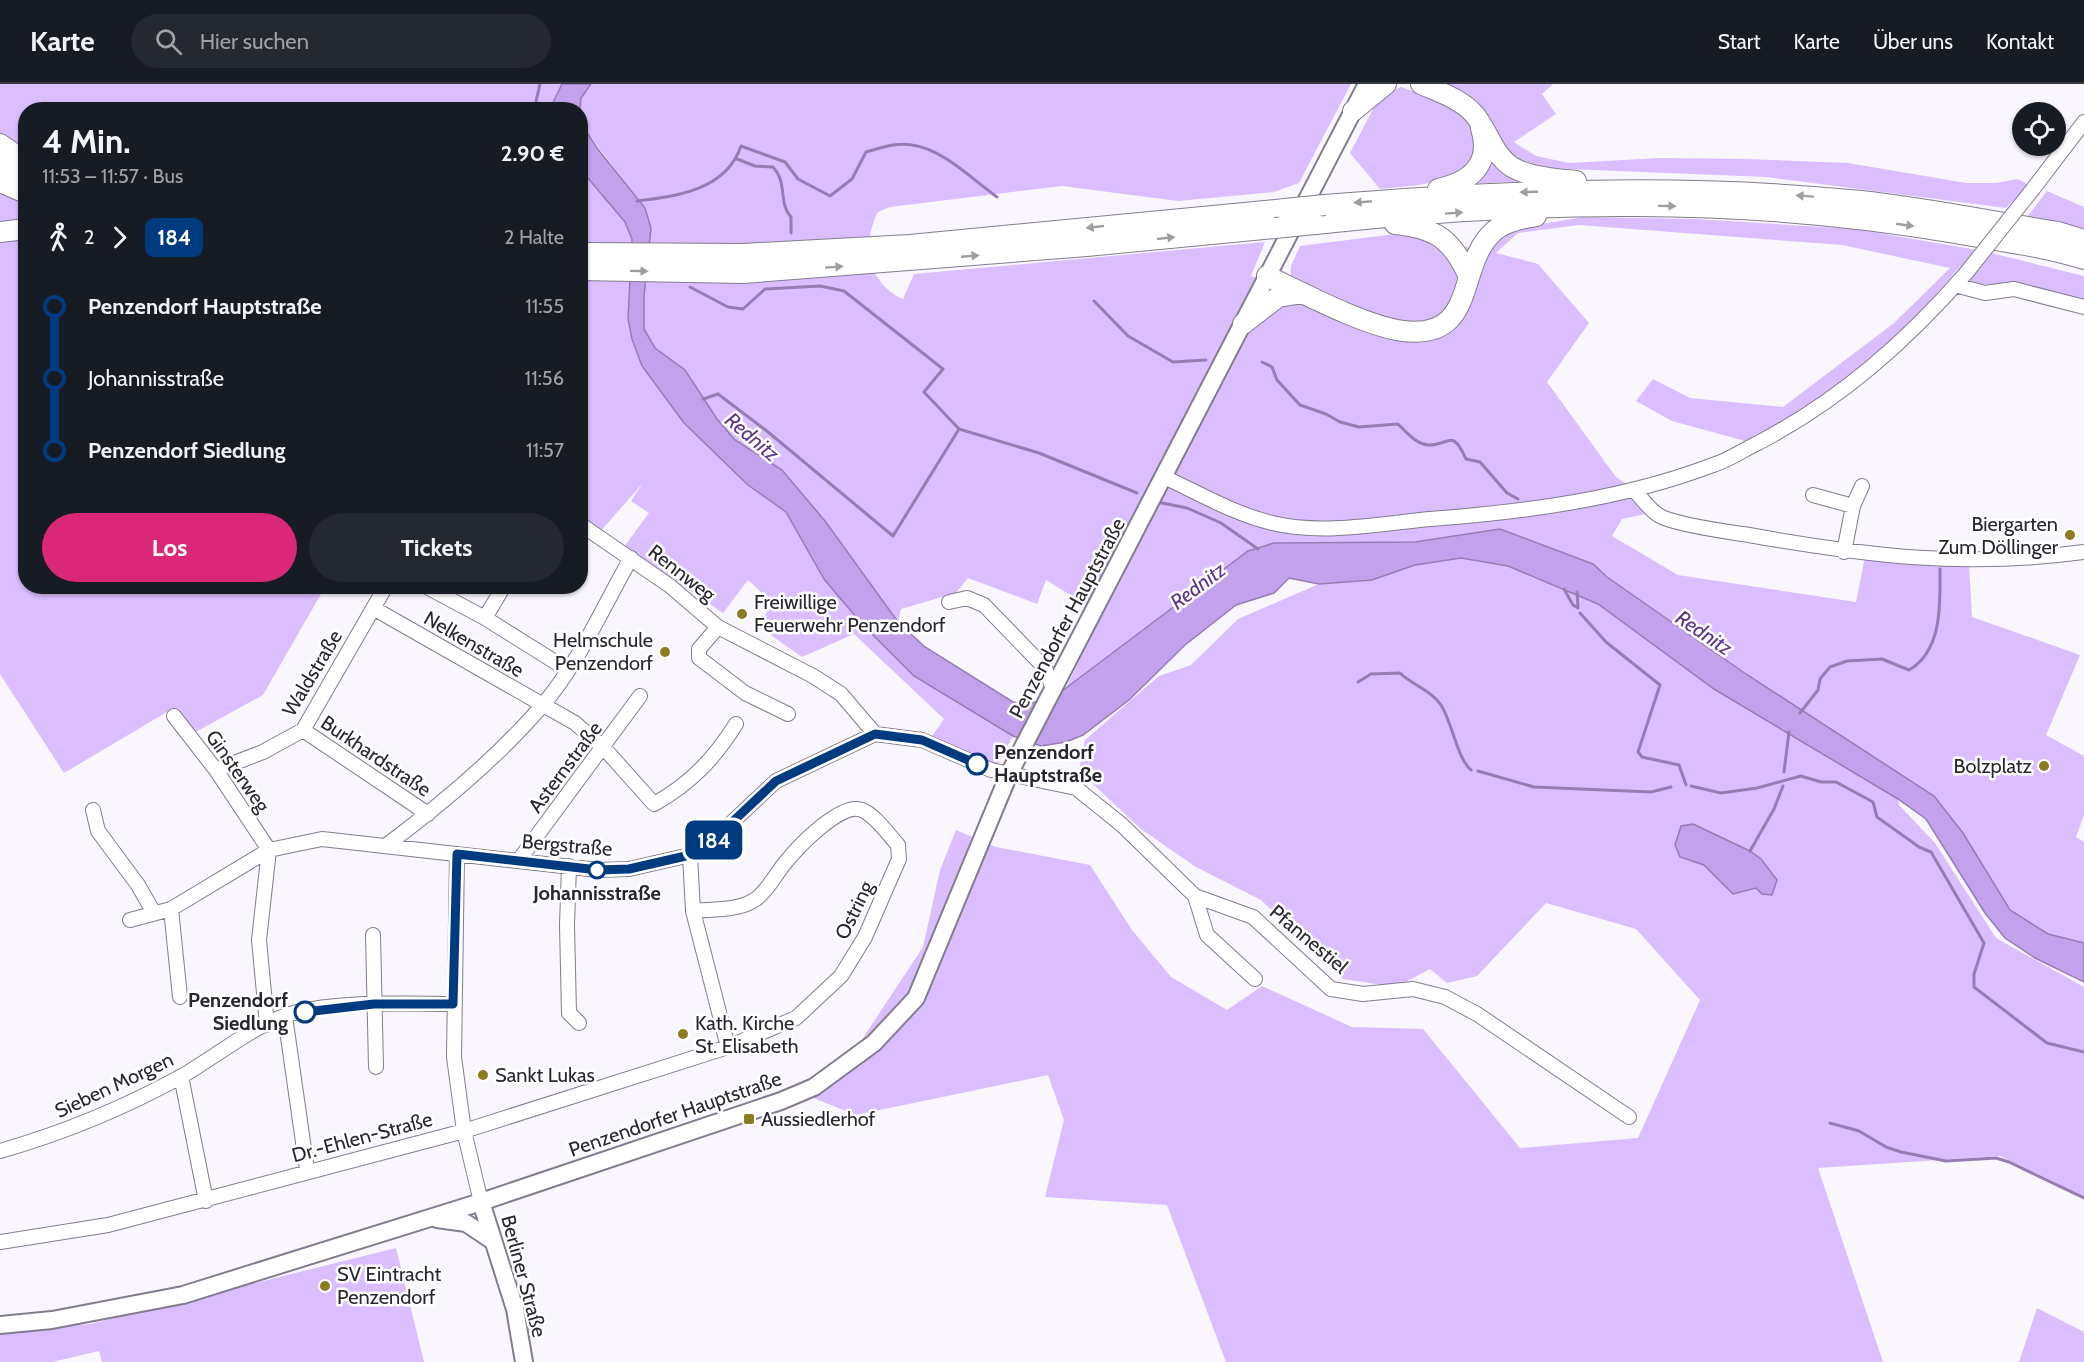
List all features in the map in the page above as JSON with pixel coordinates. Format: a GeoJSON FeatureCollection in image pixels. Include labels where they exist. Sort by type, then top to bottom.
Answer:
{"type":"FeatureCollection","features":[{"type":"Feature","properties":{"kind":"highway"},"geometry":{"type":"LineString","coordinates":[[1353,111],[1386,84]]}},
{"type":"Feature","properties":{"kind":"highway"},"geometry":{"type":"LineString","coordinates":[[1421,84],[1468,108],[1480,122],[1498,154],[1510,166],[1524,172],[1650,189]]}},
{"type":"Feature","properties":{"kind":"highway"},"geometry":{"type":"LineString","coordinates":[[1401,198],[1452,186],[1468,179],[1479,167],[1484,149],[1480,122]]}},
{"type":"Feature","properties":{"kind":"highway"},"geometry":{"type":"LineString","coordinates":[[0,144],[18,156]]}},
{"type":"Feature","properties":{"kind":"highway"},"geometry":{"type":"LineString","coordinates":[[0,165],[18,173]]}},
{"type":"Feature","properties":{"kind":"highway"},"geometry":{"type":"LineString","coordinates":[[0,182],[18,190]]}},
{"type":"Feature","properties":{"kind":"highway"},"geometry":{"type":"LineString","coordinates":[[588,270],[744,273],[1285,208],[1401,198],[1571,190],[1650,189],[1739,192],[1864,202],[2058,232],[2084,240]]}},
{"type":"Feature","properties":{"kind":"highway"},"geometry":{"type":"LineString","coordinates":[[1268,276],[1372,322],[1400,331],[1420,332],[1445,324],[1455,315],[1467,292],[1469,277],[1478,251],[1495,230],[1520,218],[1608,206]]}},
{"type":"Feature","properties":{"kind":"highway"},"geometry":{"type":"LineString","coordinates":[[588,253],[911,253],[1275,228],[1354,219],[1608,206],[1703,207],[1847,217],[2055,250],[2084,259]]}},
{"type":"Feature","properties":{"kind":"highway"},"geometry":{"type":"LineString","coordinates":[[1354,219],[1404,225],[1437,232],[1458,254],[1469,277]]}},
{"type":"Feature","properties":{"kind":"highway"},"geometry":{"type":"LineString","coordinates":[[0,232],[18,230]]}},
{"type":"Feature","properties":{"kind":"highway"},"geometry":{"type":"LineString","coordinates":[[1243,324],[1278,297],[1303,293]]}},
{"type":"Feature","properties":{"kind":"main road","name":"Penzendorfer Hauptstraße"},"geometry":{"type":"LineString","coordinates":[[0,1325],[52,1320],[183,1295],[481,1202],[781,1101],[814,1087],[874,1043],[916,998],[1009,774],[1367,84]]}},
{"type":"Feature","properties":{"kind":"main road","name":"Berliner Straße"},"geometry":{"type":"LineString","coordinates":[[481,1202],[515,1309],[524,1362]]}},
{"type":"Feature","properties":{"kind":"main road"},"geometry":{"type":"LineString","coordinates":[[430,1218],[466,1223],[494,1240]]}},
{"type":"Feature","properties":{"kind":"street"},"geometry":{"type":"LineString","coordinates":[[1164,477],[1263,520],[1323,528],[1463,516],[1593,500],[1635,490],[1715,465],[1785,428],[1835,396],[1903,342],[1967,272],[2084,122]]}},
{"type":"Feature","properties":{"kind":"street"},"geometry":{"type":"LineString","coordinates":[[1955,285],[1985,293],[2014,289],[2084,307]]}},
{"type":"Feature","properties":{"kind":"street"},"geometry":{"type":"LineString","coordinates":[[1844,552],[1853,506],[1862,486]]}},
{"type":"Feature","properties":{"kind":"street"},"geometry":{"type":"LineString","coordinates":[[1635,490],[1660,516],[1720,530],[1844,552],[1902,558],[1989,561],[2084,552]]}},
{"type":"Feature","properties":{"kind":"street"},"geometry":{"type":"LineString","coordinates":[[1813,495],[1853,506]]}},
{"type":"Feature","properties":{"kind":"street","name":"Rennweg"},"geometry":{"type":"LineString","coordinates":[[588,529],[670,586],[718,627],[813,676],[841,694],[875,734]]}},
{"type":"Feature","properties":{"kind":"street"},"geometry":{"type":"LineString","coordinates":[[388,844],[461,788],[542,706],[568,670],[631,558]]}},
{"type":"Feature","properties":{"kind":"street","name":"Waldstraße"},"geometry":{"type":"LineString","coordinates":[[216,770],[263,752],[303,730],[381,594]]}},
{"type":"Feature","properties":{"kind":"street"},"geometry":{"type":"LineString","coordinates":[[440,594],[485,618],[568,670]]}},
{"type":"Feature","properties":{"kind":"street"},"geometry":{"type":"LineString","coordinates":[[485,618],[499,594]]}},
{"type":"Feature","properties":{"kind":"street"},"geometry":{"type":"LineString","coordinates":[[949,602],[967,598],[984,605],[1045,668],[1050,693]]}},
{"type":"Feature","properties":{"kind":"street","name":"Nelkenstraße"},"geometry":{"type":"LineString","coordinates":[[373,608],[575,723],[604,748],[654,804],[681,789],[700,772],[717,753],[736,724]]}},
{"type":"Feature","properties":{"kind":"street"},"geometry":{"type":"LineString","coordinates":[[718,627],[699,649],[699,658],[745,693],[788,714]]}},
{"type":"Feature","properties":{"kind":"street","name":"Asternstraße"},"geometry":{"type":"LineString","coordinates":[[519,860],[604,748],[640,696]]}},
{"type":"Feature","properties":{"kind":"street","name":"Ginsterweg"},"geometry":{"type":"LineString","coordinates":[[174,716],[216,770],[269,850]]}},
{"type":"Feature","properties":{"kind":"street","name":"Burkhardstraße"},"geometry":{"type":"LineString","coordinates":[[303,730],[428,814]]}},
{"type":"Feature","properties":{"kind":"street"},"geometry":{"type":"LineString","coordinates":[[875,734],[922,740],[991,770],[1009,774]]}},
{"type":"Feature","properties":{"kind":"street","name":"Bergstraße"},"geometry":{"type":"LineString","coordinates":[[130,920],[171,909],[269,850],[322,839],[388,844],[598,870],[629,869],[690,855],[711,842],[776,781],[875,734]]}},
{"type":"Feature","properties":{"kind":"street","name":"Pfannestiel"},"geometry":{"type":"LineString","coordinates":[[1009,774],[1076,789],[1122,825],[1195,896],[1253,917],[1331,989],[1363,994],[1413,989],[1445,997],[1477,1014],[1629,1117]]}},
{"type":"Feature","properties":{"kind":"street","name":"Ostring"},"geometry":{"type":"LineString","coordinates":[[693,911],[736,907],[757,898],[797,850],[818,829],[844,810],[854,808],[863,810],[898,845],[899,859],[875,915],[841,976],[796,1018],[728,1047]]}},
{"type":"Feature","properties":{"kind":"street"},"geometry":{"type":"LineString","coordinates":[[93,810],[98,831],[138,885],[154,913]]}},
{"type":"Feature","properties":{"kind":"street"},"geometry":{"type":"LineString","coordinates":[[267,1025],[259,940],[269,850]]}},
{"type":"Feature","properties":{"kind":"street"},"geometry":{"type":"LineString","coordinates":[[457,854],[454,1057],[464,1131],[481,1202]]}},
{"type":"Feature","properties":{"kind":"street"},"geometry":{"type":"LineString","coordinates":[[690,855],[693,911],[728,1047]]}},
{"type":"Feature","properties":{"kind":"street"},"geometry":{"type":"LineString","coordinates":[[569,866],[567,935],[569,1013],[579,1023]]}},
{"type":"Feature","properties":{"kind":"street"},"geometry":{"type":"LineString","coordinates":[[1195,896],[1207,935],[1255,979]]}},
{"type":"Feature","properties":{"kind":"street"},"geometry":{"type":"LineString","coordinates":[[171,909],[180,997]]}},
{"type":"Feature","properties":{"kind":"street"},"geometry":{"type":"LineString","coordinates":[[373,935],[376,1067]]}},
{"type":"Feature","properties":{"kind":"street","name":"Sieben Morgen"},"geometry":{"type":"LineString","coordinates":[[0,1151],[36,1141],[115,1110],[181,1077],[285,1016],[374,1004],[453,1004]]}},
{"type":"Feature","properties":{"kind":"street"},"geometry":{"type":"LineString","coordinates":[[285,1016],[307,1170]]}},
{"type":"Feature","properties":{"kind":"street","name":"Dr.-Ehlen-Straße"},"geometry":{"type":"LineString","coordinates":[[0,1242],[108,1225],[206,1201],[307,1170],[464,1131],[728,1047]]}},
{"type":"Feature","properties":{"kind":"street"},"geometry":{"type":"LineString","coordinates":[[181,1077],[206,1201]]}},
{"type":"Feature","properties":{"kind":"shaded area"},"geometry":{"type":"Polygon","coordinates":[[[0,84],[562,84],[554,102],[18,102],[18,594],[321,594],[263,695],[194,733],[172,709],[64,773],[0,674],[0,84]]]}},
{"type":"Feature","properties":{"kind":"shaded area"},"geometry":{"type":"Polygon","coordinates":[[[562,84],[591,84],[581,102],[553,102],[562,84]]]}},
{"type":"Feature","properties":{"kind":"shaded area"},"geometry":{"type":"Polygon","coordinates":[[[591,84],[1351,84],[1299,183],[1274,192],[1178,201],[1062,186],[890,207],[878,212],[870,237],[871,262],[882,283],[903,299],[914,274],[1265,242],[1251,276],[1290,292],[1291,266],[1300,246],[1395,234],[1488,251],[1507,230],[1583,217],[1694,219],[1855,229],[1983,251],[2084,276],[2084,300],[2027,285],[1973,284],[1958,269],[1903,329],[1842,382],[1792,417],[1745,441],[1672,421],[1636,401],[1653,379],[1690,398],[1783,407],[1894,323],[1950,268],[1842,245],[1579,225],[1518,233],[1496,253],[1538,264],[1589,323],[1547,382],[1616,477],[1665,510],[1622,519],[1612,536],[1678,575],[1856,602],[1865,557],[1969,565],[1972,617],[2080,655],[2046,735],[2084,756],[2084,815],[2076,837],[2084,842],[2084,943],[2048,934],[2010,910],[1963,833],[1934,796],[1746,674],[1607,577],[1593,564],[1500,529],[1415,542],[1274,543],[1260,546],[1066,688],[1101,614],[1046,580],[1037,604],[968,578],[956,593],[901,609],[898,622],[825,521],[782,470],[735,440],[717,419],[685,370],[655,348],[644,330],[645,208],[588,134],[588,102],[581,102],[581,98],[591,84]]]}},
{"type":"Feature","properties":{"kind":"shaded area"},"geometry":{"type":"Polygon","coordinates":[[[1421,84],[1553,84],[1542,94],[1556,114],[1514,142],[1536,156],[1569,163],[1660,158],[1848,163],[1966,183],[1996,183],[2018,179],[2029,185],[2006,208],[1766,177],[1544,168],[1533,181],[1467,184],[1457,176],[1419,185],[1380,189],[1350,153],[1380,96],[1401,87],[1430,97],[1421,84]]]}},
{"type":"Feature","properties":{"kind":"shaded area"},"geometry":{"type":"Polygon","coordinates":[[[588,134],[645,208],[651,228],[644,296],[644,329],[655,348],[685,370],[717,419],[735,440],[782,470],[825,521],[898,622],[925,647],[1013,702],[1035,702],[1066,688],[1248,551],[1274,543],[1415,542],[1500,529],[1593,564],[1607,577],[1746,674],[1934,796],[1963,833],[2010,910],[2048,934],[2084,943],[2084,982],[2035,958],[2005,938],[1985,913],[1926,819],[1898,799],[1714,689],[1598,604],[1508,566],[1461,558],[1415,565],[1372,580],[1319,584],[1289,578],[1274,593],[1236,605],[1185,645],[1129,700],[1083,735],[1066,742],[1041,746],[1013,736],[914,676],[861,623],[824,579],[786,512],[748,485],[684,423],[642,366],[632,339],[628,319],[632,239],[625,222],[588,178],[588,134]]]}},
{"type":"Feature","properties":{"kind":"shaded area"},"geometry":{"type":"Polygon","coordinates":[[[588,179],[625,222],[632,239],[628,319],[632,339],[642,366],[684,423],[749,485],[786,512],[824,579],[861,623],[914,676],[1013,736],[997,766],[932,736],[944,719],[854,634],[802,657],[759,627],[772,602],[748,580],[723,613],[624,547],[649,513],[631,501],[643,483],[599,533],[588,524],[588,179]]]}},
{"type":"Feature","properties":{"kind":"shaded area"},"geometry":{"type":"Polygon","coordinates":[[[2047,191],[2084,207],[2084,231],[2027,217],[2047,191]]]}},
{"type":"Feature","properties":{"kind":"shaded area"},"geometry":{"type":"Polygon","coordinates":[[[1461,558],[1508,566],[1598,604],[1714,689],[1898,799],[1899,805],[1935,843],[1996,938],[2084,987],[2084,1197],[2000,1156],[1818,1168],[1883,1362],[1226,1362],[1167,1205],[1045,1197],[1064,1120],[1048,1075],[856,1115],[806,1095],[848,1066],[861,1041],[923,947],[940,870],[956,830],[996,847],[1090,865],[1132,930],[1171,977],[1227,1010],[1262,986],[1352,1027],[1423,1029],[1520,1148],[1638,1138],[1700,1000],[1636,929],[1546,903],[1477,976],[1447,983],[1430,969],[1396,987],[1343,979],[1261,900],[1196,867],[1141,829],[1079,771],[1085,740],[1159,676],[1191,665],[1238,619],[1319,584],[1372,580],[1415,565],[1461,558]]]}},
{"type":"Feature","properties":{"kind":"shaded area"},"geometry":{"type":"Polygon","coordinates":[[[1693,824],[1750,851],[1761,859],[1777,880],[1772,895],[1762,894],[1756,888],[1733,894],[1704,865],[1680,857],[1675,845],[1681,826],[1693,824]]]}},
{"type":"Feature","properties":{"kind":"shaded area","name":"SV Eintracht Penzendorf"},"geometry":{"type":"Polygon","coordinates":[[[396,1248],[424,1362],[102,1362],[99,1351],[52,1362],[0,1362],[0,1332],[90,1324],[396,1248]]]}},
{"type":"Feature","properties":{"kind":"shaded area"},"geometry":{"type":"Polygon","coordinates":[[[2037,1308],[2084,1332],[2084,1362],[2019,1362],[2037,1308]]]}},
{"type":"Feature","properties":{"kind":"waterway"},"geometry":{"type":"LineString","coordinates":[[536,102],[540,84]]}},
{"type":"Feature","properties":{"kind":"waterway"},"geometry":{"type":"LineString","coordinates":[[637,201],[684,193],[699,188],[724,172],[734,161],[741,146],[785,162],[798,179],[830,196],[852,179],[866,152],[906,144],[935,152],[997,197]]}},
{"type":"Feature","properties":{"kind":"waterway"},"geometry":{"type":"LineString","coordinates":[[737,159],[755,166],[773,167],[778,173],[785,206],[791,217],[791,233]]}},
{"type":"Feature","properties":{"kind":"waterway"},"geometry":{"type":"LineString","coordinates":[[690,287],[728,307],[743,309],[765,289],[820,286],[844,291],[943,369],[924,392],[959,429],[1039,453],[1137,493]]}},
{"type":"Feature","properties":{"kind":"waterway"},"geometry":{"type":"LineString","coordinates":[[1094,301],[1128,336],[1173,362],[1206,360]]}},
{"type":"Feature","properties":{"kind":"waterway"},"geometry":{"type":"LineString","coordinates":[[1262,362],[1272,367],[1277,380],[1300,405],[1326,414],[1340,422],[1359,427],[1398,424],[1412,438],[1429,445],[1454,441],[1466,459],[1480,462],[1507,493],[1518,499]]}},
{"type":"Feature","properties":{"kind":"waterway","name":"Rednitz"},"geometry":{"type":"LineString","coordinates":[[703,399],[718,394],[768,432],[893,536],[959,429]]}},
{"type":"Feature","properties":{"kind":"waterway"},"geometry":{"type":"LineString","coordinates":[[1157,502],[1187,508],[1221,523],[1258,549]]}},
{"type":"Feature","properties":{"kind":"waterway"},"geometry":{"type":"LineString","coordinates":[[1800,713],[1818,690],[1820,679],[1830,667],[1847,661],[1882,659],[1909,670],[1920,661],[1928,651],[1937,625],[1940,569]]}},
{"type":"Feature","properties":{"kind":"waterway"},"geometry":{"type":"LineString","coordinates":[[1564,589],[1573,605],[1578,608]]}},
{"type":"Feature","properties":{"kind":"waterway"},"geometry":{"type":"LineString","coordinates":[[1577,592],[1578,608]]}},
{"type":"Feature","properties":{"kind":"waterway"},"geometry":{"type":"LineString","coordinates":[[1580,613],[1606,642],[1660,685],[1638,752],[1642,757],[1679,765],[1686,785]]}},
{"type":"Feature","properties":{"kind":"waterway"},"geometry":{"type":"LineString","coordinates":[[1358,682],[1371,674],[1400,673],[1432,695],[1445,712],[1462,757],[1471,770]]}},
{"type":"Feature","properties":{"kind":"waterway"},"geometry":{"type":"LineString","coordinates":[[1784,772],[1789,732]]}},
{"type":"Feature","properties":{"kind":"waterway"},"geometry":{"type":"LineString","coordinates":[[1478,771],[1534,787],[1651,792],[1671,787]]}},
{"type":"Feature","properties":{"kind":"waterway"},"geometry":{"type":"LineString","coordinates":[[1691,786],[1721,793],[1757,788],[1801,776],[1821,782],[1836,782],[1873,802],[1877,817],[1919,847],[1931,852],[1984,943],[1974,974],[1974,987],[2047,1043],[2084,1052]]}},
{"type":"Feature","properties":{"kind":"waterway"},"geometry":{"type":"LineString","coordinates":[[1750,851],[1774,809],[1783,786]]}},
{"type":"Feature","properties":{"kind":"waterway"},"geometry":{"type":"LineString","coordinates":[[1830,1123],[1859,1131],[1886,1147],[1901,1152],[1946,1161],[1996,1158],[2084,1198]]}},
{"type":"Feature","properties":{"kind":"bus line","name":"184"},"geometry":{"type":"LineString","coordinates":[[305,1012],[374,1004],[453,1004],[457,854],[598,870],[629,869],[690,855],[711,842],[776,781],[875,734],[922,740],[948,749],[977,764]]}},
{"type":"Feature","properties":{"kind":"place","name":"Biergarten Zum Döllinger"},"geometry":{"type":"Point","coordinates":[2070,535]}},
{"type":"Feature","properties":{"kind":"place","name":"Freiwillige Feuerwehr Penzendorf"},"geometry":{"type":"Point","coordinates":[742,614]}},
{"type":"Feature","properties":{"kind":"place","name":"Helmschule Penzendorf"},"geometry":{"type":"Point","coordinates":[665,652]}},
{"type":"Feature","properties":{"kind":"place","name":"Penzendorf Hauptstraße"},"geometry":{"type":"Point","coordinates":[977,764]}},
{"type":"Feature","properties":{"kind":"place","name":"Bolzplatz"},"geometry":{"type":"Point","coordinates":[2044,766]}},
{"type":"Feature","properties":{"kind":"place","name":"Johannisstraße"},"geometry":{"type":"Point","coordinates":[597,870]}},
{"type":"Feature","properties":{"kind":"place","name":"Penzendorf Siedlung"},"geometry":{"type":"Point","coordinates":[305,1012]}},
{"type":"Feature","properties":{"kind":"place","name":"Kath. Kirche St. Elisabeth"},"geometry":{"type":"Point","coordinates":[683,1034]}},
{"type":"Feature","properties":{"kind":"place","name":"Sankt Lukas"},"geometry":{"type":"Point","coordinates":[483,1075]}},
{"type":"Feature","properties":{"kind":"place","name":"Aussiedlerhof"},"geometry":{"type":"Point","coordinates":[749,1119]}},
{"type":"Feature","properties":{"kind":"place","name":"SV Eintracht Penzendorf"},"geometry":{"type":"Point","coordinates":[325,1286]}}]}
